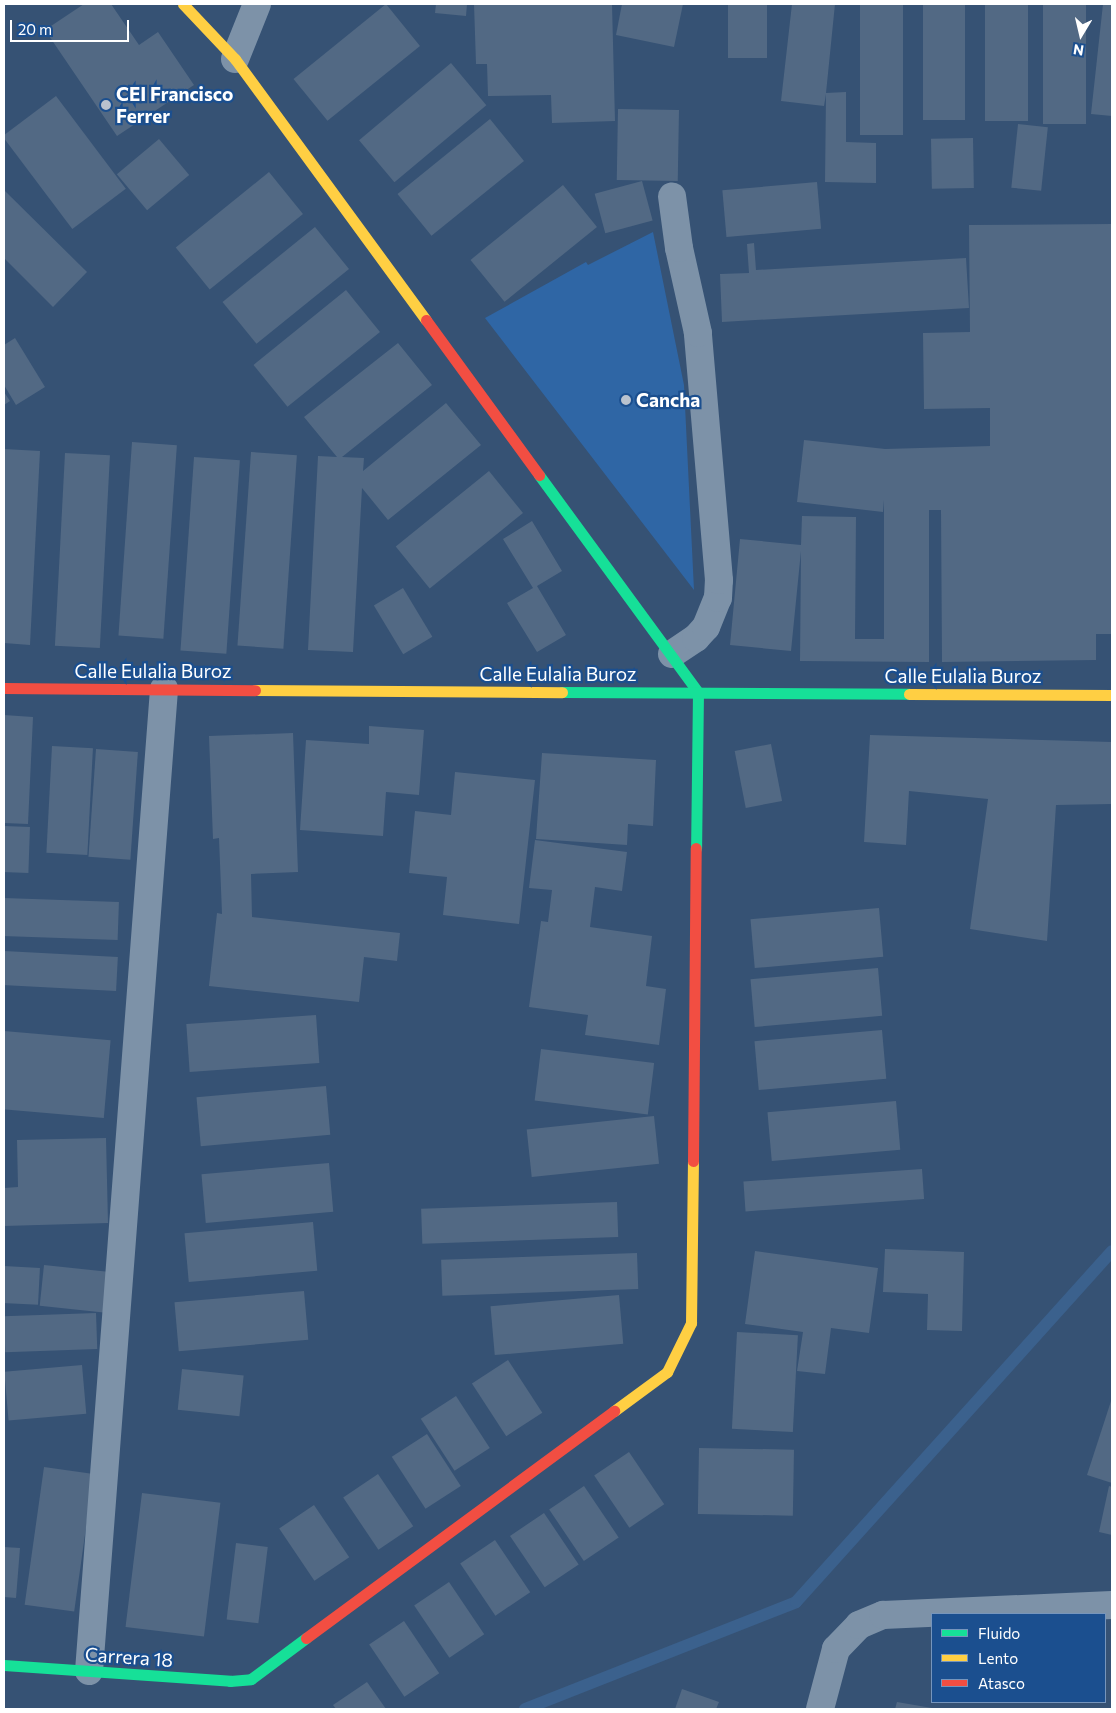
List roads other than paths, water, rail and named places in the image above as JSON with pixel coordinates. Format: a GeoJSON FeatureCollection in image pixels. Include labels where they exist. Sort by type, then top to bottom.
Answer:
{"type":"FeatureCollection","features":[{"type":"Feature","properties":{"kind":"street"},"geometry":{"type":"LineString","coordinates":[[183,4],[235,59],[698,692]]}},
{"type":"Feature","properties":{"kind":"street"},"geometry":{"type":"LineString","coordinates":[[235,59],[257,4]]}},
{"type":"Feature","properties":{"kind":"street"},"geometry":{"type":"LineString","coordinates":[[672,196],[681,258],[698,334],[719,580],[718,598],[706,627],[696,638],[672,654]]}},
{"type":"Feature","properties":{"kind":"street","name":"Calle Eulalia Buroz"},"geometry":{"type":"LineString","coordinates":[[4,688],[1112,695]]}},
{"type":"Feature","properties":{"kind":"street"},"geometry":{"type":"LineString","coordinates":[[89,1671],[164,689]]}},
{"type":"Feature","properties":{"kind":"street","name":"Carrera 18"},"geometry":{"type":"LineString","coordinates":[[4,1665],[230,1681],[251,1679],[667,1372],[691,1322],[698,692]]}},
{"type":"Feature","properties":{"kind":"street"},"geometry":{"type":"LineString","coordinates":[[820,1709],[836,1649],[859,1625],[883,1615],[1112,1605]]}},
{"type":"Feature","properties":{"kind":"waterway"},"geometry":{"type":"LineString","coordinates":[[525,1709],[796,1602],[1112,1251]]}},
{"type":"Feature","properties":{"kind":"place","name":"CEI Francisco Ferrer"},"geometry":{"type":"Point","coordinates":[106,105]}},
{"type":"Feature","properties":{"kind":"place","name":"Cancha"},"geometry":{"type":"Point","coordinates":[626,400]}}]}
